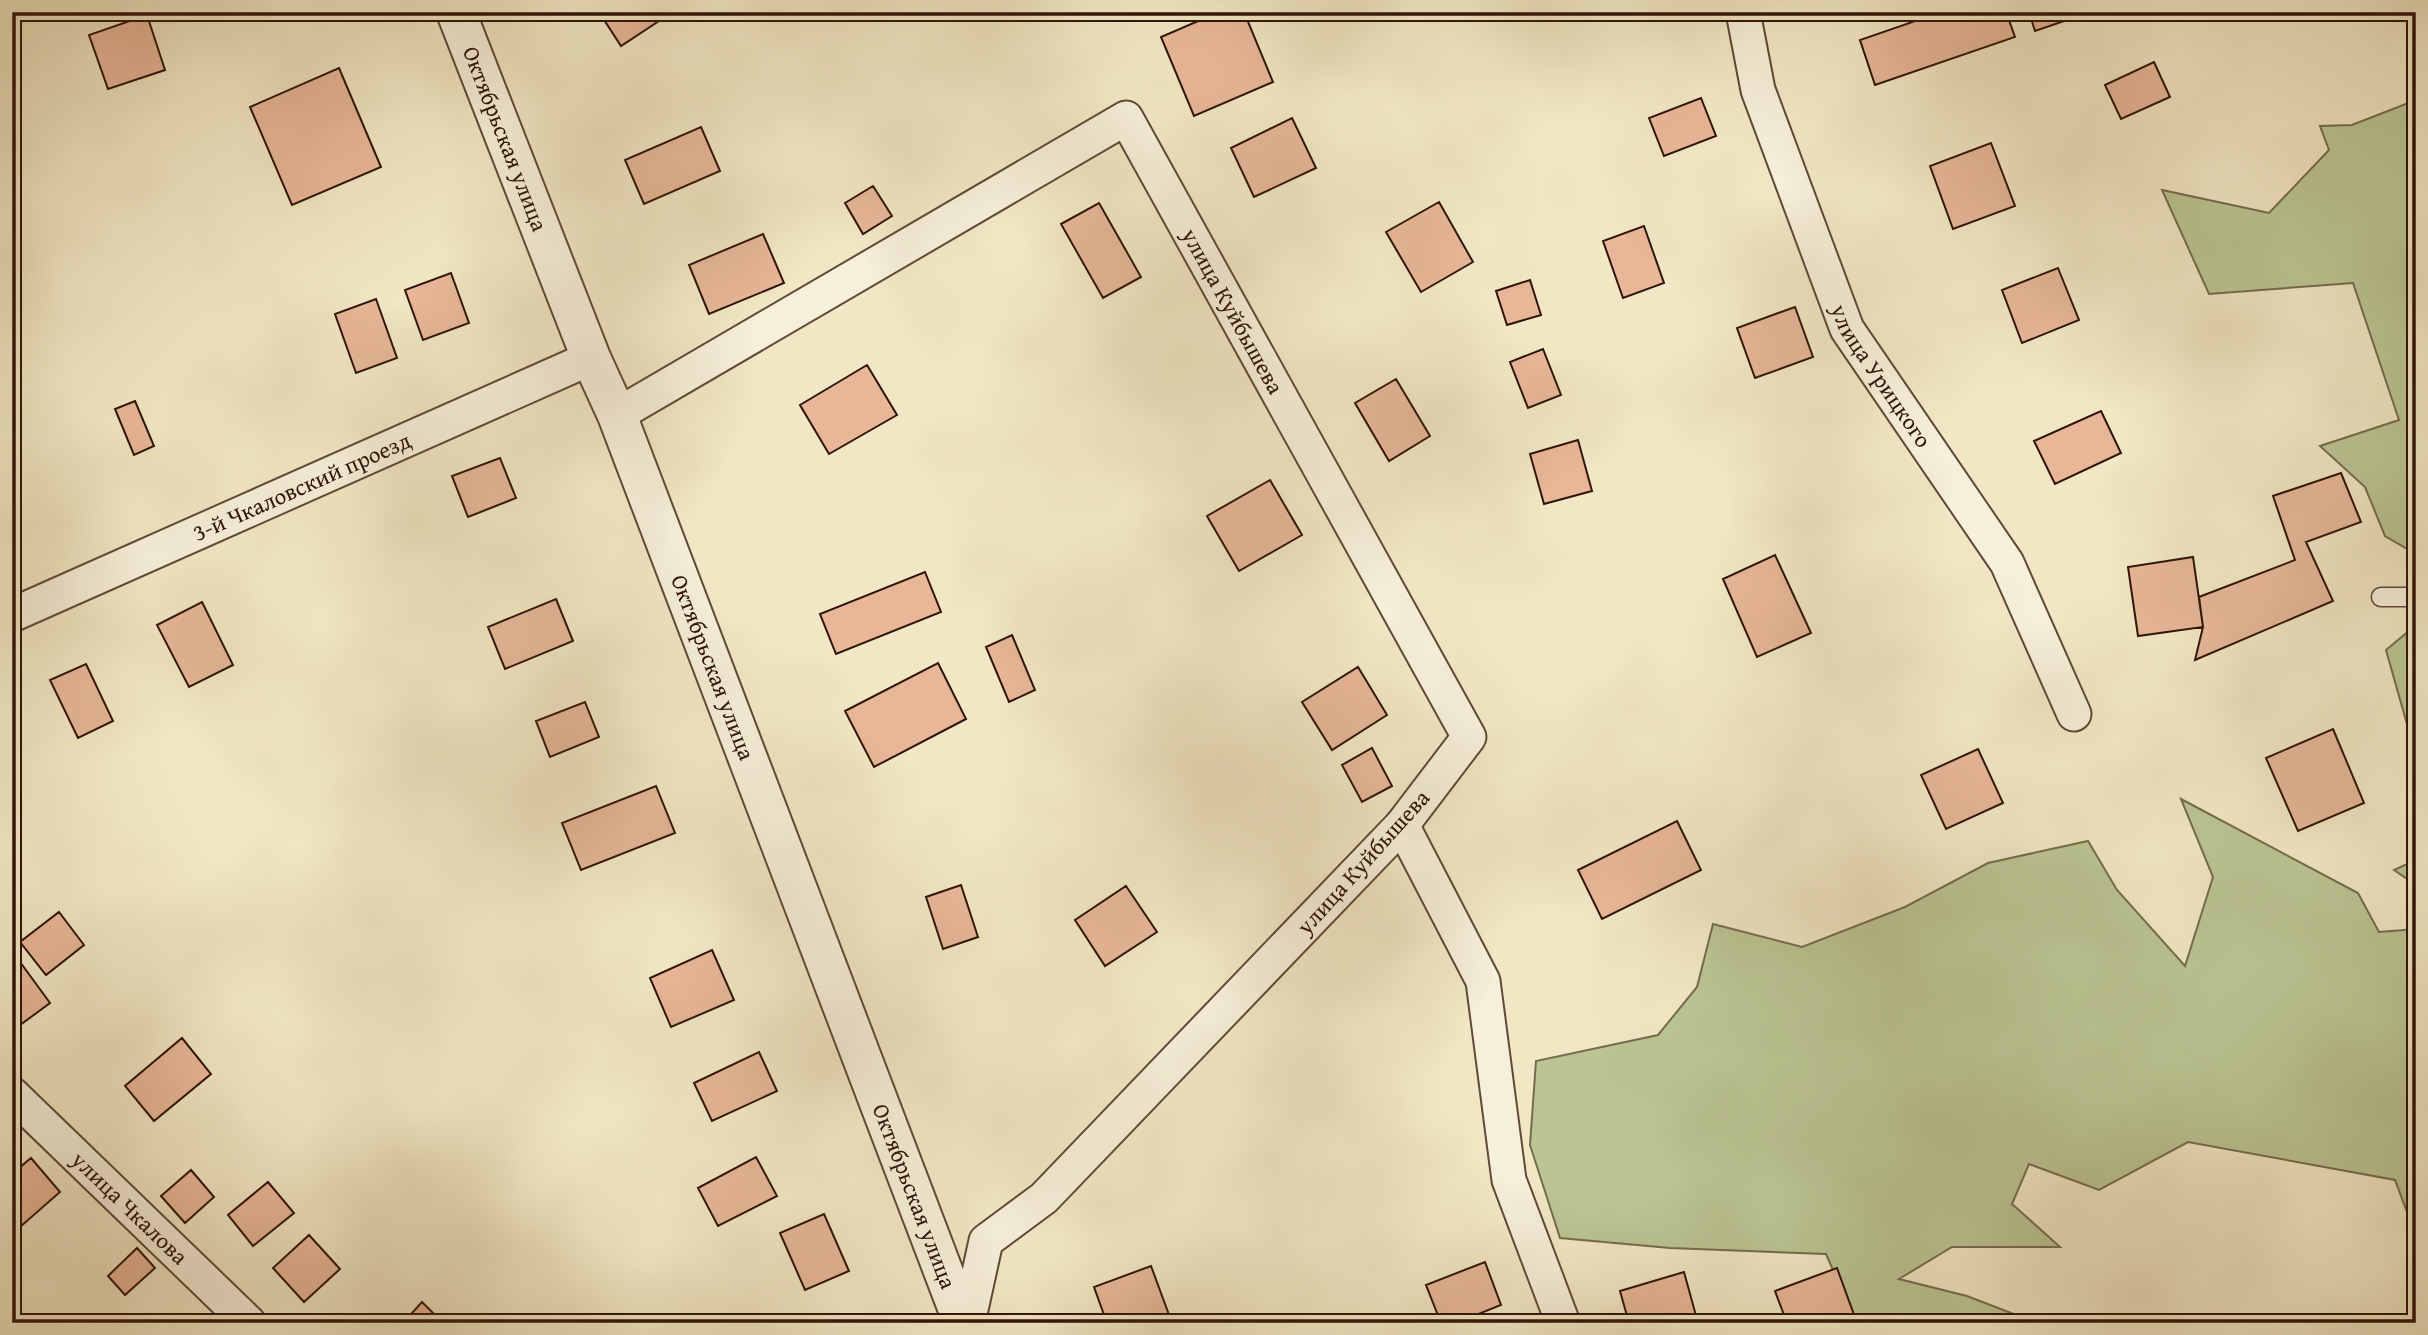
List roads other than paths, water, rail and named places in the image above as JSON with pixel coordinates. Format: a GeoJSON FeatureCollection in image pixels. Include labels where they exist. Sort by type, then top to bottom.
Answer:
{"type":"FeatureCollection","features":[{"type":"Feature","properties":{"kind":"street","name":"Октябрьская улица"},"geometry":{"type":"LineString","coordinates":[[456,12],[591,358],[617,415],[966,1323]]}},
{"type":"Feature","properties":{"kind":"street","name":"улица Урицкого"},"geometry":{"type":"LineString","coordinates":[[1743,12],[1758,90],[1847,329],[2007,563],[2074,714]]}},
{"type":"Feature","properties":{"kind":"street","name":"улица Куйбышева"},"geometry":{"type":"LineString","coordinates":[[617,415],[1126,118],[1469,737],[1402,825],[1044,1198],[986,1241],[966,1323]]}},
{"type":"Feature","properties":{"kind":"street","name":"3-й Чкаловский проезд"},"geometry":{"type":"LineString","coordinates":[[12,615],[591,358]]}},
{"type":"Feature","properties":{"kind":"street"},"geometry":{"type":"LineString","coordinates":[[1402,825],[1483,981],[1508,1180],[1563,1323]]}},
{"type":"Feature","properties":{"kind":"street","name":"улица Чкалова"},"geometry":{"type":"LineString","coordinates":[[12,1094],[248,1323]]}},
{"type":"Feature","properties":{"kind":"lane"},"geometry":{"type":"LineString","coordinates":[[2381,597],[2416,597]]}}]}
